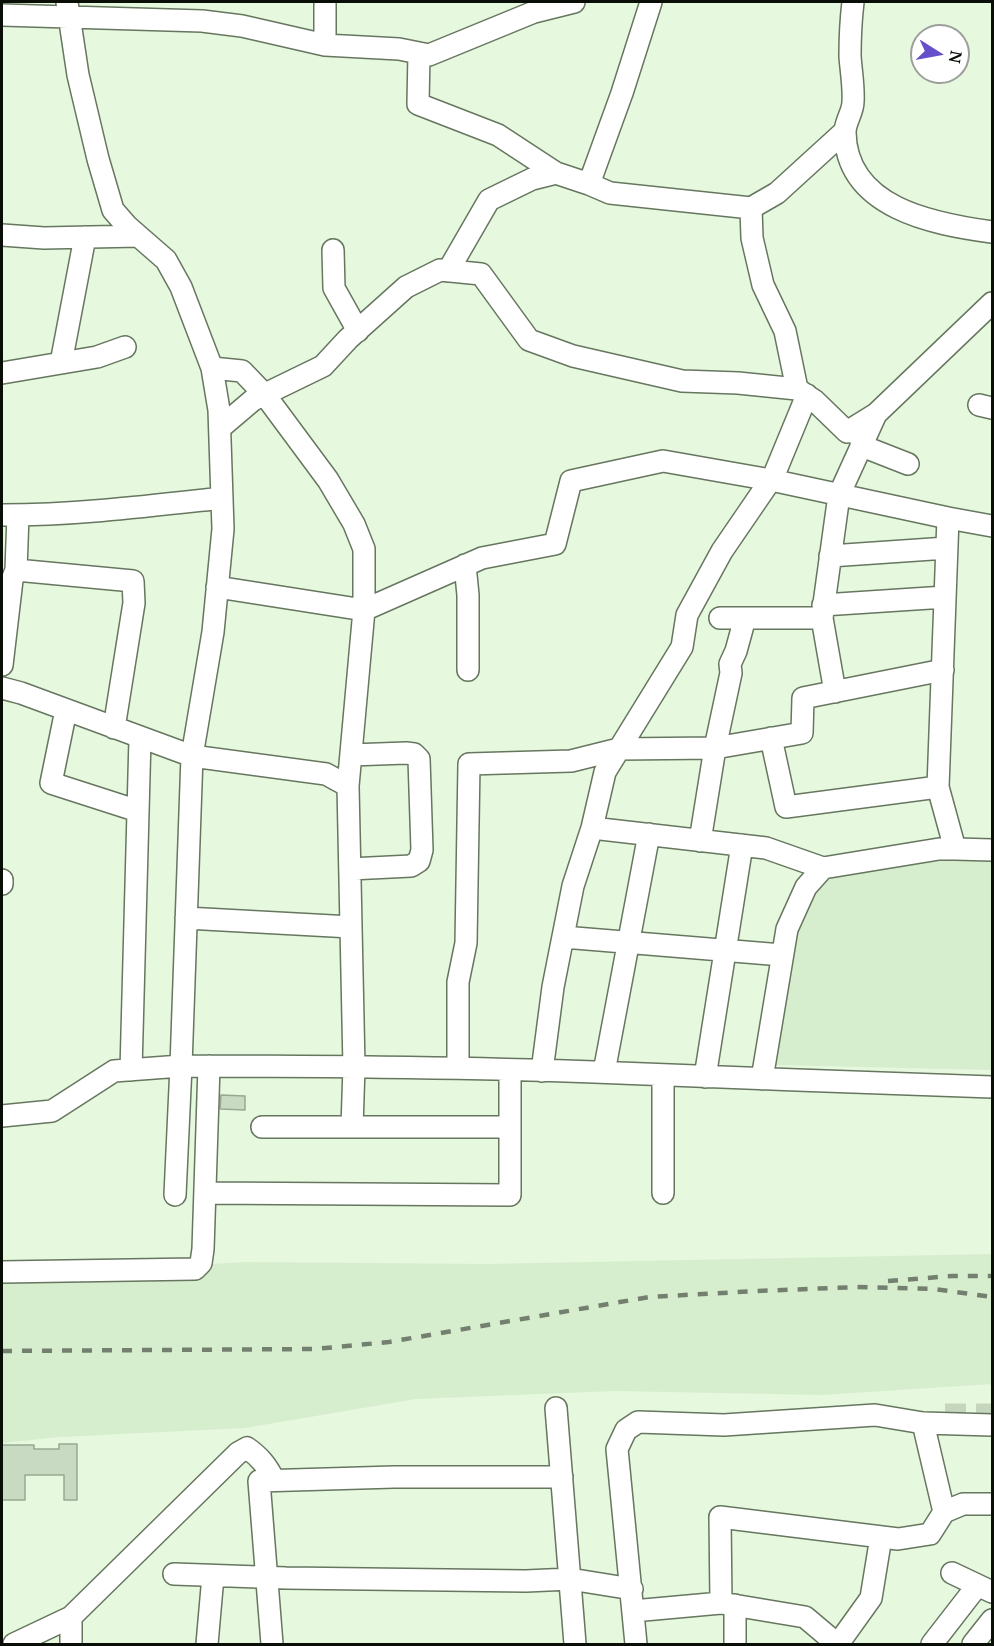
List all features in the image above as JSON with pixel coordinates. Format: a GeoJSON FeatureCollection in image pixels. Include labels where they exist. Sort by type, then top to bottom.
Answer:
{"type":"FeatureCollection","features":[{"type":"Feature","properties":{"kind":"street"},"geometry":{"type":"LineString","coordinates":[[325,2],[325,45]]}},
{"type":"Feature","properties":{"kind":"street"},"geometry":{"type":"LineString","coordinates":[[2,15],[68,9],[202,21],[242,26],[325,45],[399,49],[429,55],[534,12],[574,2]]}},
{"type":"Feature","properties":{"kind":"street"},"geometry":{"type":"LineString","coordinates":[[589,184],[622,93],[651,2]]}},
{"type":"Feature","properties":{"kind":"street"},"geometry":{"type":"LineString","coordinates":[[853,2],[850,56],[854,104],[845,131],[850,160],[865,186],[891,206],[923,219],[993,232]]}},
{"type":"Feature","properties":{"kind":"street"},"geometry":{"type":"LineString","coordinates":[[68,9],[78,75],[113,210],[166,260],[181,286],[212,368],[219,410],[223,529],[213,632],[192,756],[175,1195]]}},
{"type":"Feature","properties":{"kind":"street"},"geometry":{"type":"LineString","coordinates":[[419,53],[418,104],[498,135],[556,173],[610,193],[751,208],[777,193],[845,131]]}},
{"type":"Feature","properties":{"kind":"street"},"geometry":{"type":"LineString","coordinates":[[448,271],[489,200],[532,179],[556,173]]}},
{"type":"Feature","properties":{"kind":"street"},"geometry":{"type":"LineString","coordinates":[[542,1071],[553,987],[573,886],[592,828],[605,772],[682,647],[687,615],[722,551],[771,480],[802,392],[785,331],[763,285],[752,238],[751,208]]}},
{"type":"Feature","properties":{"kind":"street"},"geometry":{"type":"LineString","coordinates":[[2,236],[138,236]]}},
{"type":"Feature","properties":{"kind":"street"},"geometry":{"type":"LineString","coordinates":[[61,363],[85,237]]}},
{"type":"Feature","properties":{"kind":"street"},"geometry":{"type":"LineString","coordinates":[[333,250],[334,288],[358,331]]}},
{"type":"Feature","properties":{"kind":"street"},"geometry":{"type":"LineString","coordinates":[[220,428],[253,400],[323,366],[405,287],[440,270],[481,274],[529,340],[573,356],[682,381],[738,383],[802,392],[815,401],[847,432],[860,436],[908,464]]}},
{"type":"Feature","properties":{"kind":"street"},"geometry":{"type":"LineString","coordinates":[[835,692],[822,611],[839,495],[860,436],[876,414],[993,303]]}},
{"type":"Feature","properties":{"kind":"street"},"geometry":{"type":"LineString","coordinates":[[2,373],[97,357],[125,347]]}},
{"type":"Feature","properties":{"kind":"street"},"geometry":{"type":"LineString","coordinates":[[212,368],[242,371],[265,395],[328,480],[354,524],[364,549],[363,610],[348,786],[354,1067],[352,1127]]}},
{"type":"Feature","properties":{"kind":"street"},"geometry":{"type":"LineString","coordinates":[[217,587],[363,610],[482,558],[555,544],[572,481],[663,460],[993,526]]}},
{"type":"Feature","properties":{"kind":"street"},"geometry":{"type":"LineString","coordinates":[[2,665],[12,580],[16,570],[10,515],[128,509],[222,498]]}},
{"type":"Feature","properties":{"kind":"street"},"geometry":{"type":"LineString","coordinates":[[948,518],[938,787],[955,849]]}},
{"type":"Feature","properties":{"kind":"street"},"geometry":{"type":"LineString","coordinates":[[830,556],[947,548]]}},
{"type":"Feature","properties":{"kind":"street"},"geometry":{"type":"LineString","coordinates":[[465,565],[468,595],[468,670]]}},
{"type":"Feature","properties":{"kind":"street"},"geometry":{"type":"LineString","coordinates":[[16,570],[134,581],[134,603],[114,728]]}},
{"type":"Feature","properties":{"kind":"street"},"geometry":{"type":"LineString","coordinates":[[720,618],[822,611],[945,597]]}},
{"type":"Feature","properties":{"kind":"street"},"geometry":{"type":"LineString","coordinates":[[700,840],[715,748],[731,673],[730,663],[736,651],[745,618]]}},
{"type":"Feature","properties":{"kind":"street"},"geometry":{"type":"LineString","coordinates":[[458,1068],[458,982],[466,943],[469,765],[571,761],[619,749],[715,748],[802,733],[803,698],[943,670]]}},
{"type":"Feature","properties":{"kind":"street"},"geometry":{"type":"LineString","coordinates":[[2,688],[192,756],[326,774],[348,786]]}},
{"type":"Feature","properties":{"kind":"street"},"geometry":{"type":"LineString","coordinates":[[66,710],[51,783],[138,811]]}},
{"type":"Feature","properties":{"kind":"street"},"geometry":{"type":"LineString","coordinates":[[131,1070],[140,738]]}},
{"type":"Feature","properties":{"kind":"street"},"geometry":{"type":"LineString","coordinates":[[771,738],[786,807],[938,787]]}},
{"type":"Feature","properties":{"kind":"street"},"geometry":{"type":"LineString","coordinates":[[350,869],[411,866],[419,861],[422,850],[419,759],[414,754],[406,753],[351,755]]}},
{"type":"Feature","properties":{"kind":"street"},"geometry":{"type":"LineString","coordinates":[[592,828],[766,848],[823,868],[939,849],[993,850]]}},
{"type":"Feature","properties":{"kind":"street"},"geometry":{"type":"LineString","coordinates":[[604,1072],[649,834]]}},
{"type":"Feature","properties":{"kind":"street"},"geometry":{"type":"LineString","coordinates":[[705,1077],[742,845]]}},
{"type":"Feature","properties":{"kind":"street"},"geometry":{"type":"LineString","coordinates":[[762,1079],[787,929],[806,887],[823,868]]}},
{"type":"Feature","properties":{"kind":"street"},"geometry":{"type":"LineString","coordinates":[[186,918],[351,927]]}},
{"type":"Feature","properties":{"kind":"street"},"geometry":{"type":"LineString","coordinates":[[563,937],[782,955]]}},
{"type":"Feature","properties":{"kind":"street"},"geometry":{"type":"LineString","coordinates":[[2,1116],[52,1111],[114,1071],[181,1065],[458,1068],[993,1087]]}},
{"type":"Feature","properties":{"kind":"street"},"geometry":{"type":"LineString","coordinates":[[2,1272],[195,1269],[201,1263],[202,1256],[209,1066]]}},
{"type":"Feature","properties":{"kind":"street"},"geometry":{"type":"LineString","coordinates":[[205,1193],[510,1195],[508,1127],[510,1070]]}},
{"type":"Feature","properties":{"kind":"street"},"geometry":{"type":"LineString","coordinates":[[663,1075],[663,1193]]}},
{"type":"Feature","properties":{"kind":"street"},"geometry":{"type":"LineString","coordinates":[[262,1127],[508,1127]]}},
{"type":"Feature","properties":{"kind":"street"},"geometry":{"type":"LineString","coordinates":[[556,1408],[576,1644]]}},
{"type":"Feature","properties":{"kind":"street"},"geometry":{"type":"LineString","coordinates":[[636,1644],[617,1449],[626,1430],[638,1422],[724,1425],[875,1415],[923,1423],[993,1425]]}},
{"type":"Feature","properties":{"kind":"street"},"geometry":{"type":"LineString","coordinates":[[923,1423],[944,1512]]}},
{"type":"Feature","properties":{"kind":"street"},"geometry":{"type":"LineString","coordinates":[[14,1644],[71,1617],[237,1453],[247,1448],[256,1454],[266,1464],[274,1480]]}},
{"type":"Feature","properties":{"kind":"street"},"geometry":{"type":"LineString","coordinates":[[272,1644],[259,1481],[394,1477],[562,1477]]}},
{"type":"Feature","properties":{"kind":"street"},"geometry":{"type":"LineString","coordinates":[[735,1644],[728,1604],[720,1517],[898,1539],[930,1534],[944,1512],[963,1503],[993,1504]]}},
{"type":"Feature","properties":{"kind":"street"},"geometry":{"type":"LineString","coordinates":[[633,1611],[728,1604],[805,1617],[817,1637],[837,1644],[872,1598],[880,1537]]}},
{"type":"Feature","properties":{"kind":"street"},"geometry":{"type":"LineString","coordinates":[[932,1644],[985,1589],[952,1573]]}},
{"type":"Feature","properties":{"kind":"street"},"geometry":{"type":"LineString","coordinates":[[174,1574],[526,1581],[570,1579],[632,1589]]}},
{"type":"Feature","properties":{"kind":"street"},"geometry":{"type":"LineString","coordinates":[[207,1644],[213,1576]]}},
{"type":"Feature","properties":{"kind":"street"},"geometry":{"type":"LineString","coordinates":[[70,1644],[71,1617]]}},
{"type":"Feature","properties":{"kind":"street"},"geometry":{"type":"LineString","coordinates":[[973,1644],[993,1620]]}},
{"type":"Feature","properties":{"kind":"street"},"geometry":{"type":"LineString","coordinates":[[988,1644],[993,1639]]}},
{"type":"Feature","properties":{"kind":"street"},"geometry":{"type":"LineString","coordinates":[[2,1640],[4,1644]]}},
{"type":"Feature","properties":{"kind":"shaded area"},"geometry":{"type":"Polygon","coordinates":[[[992,854],[992,1070],[772,1065],[795,938],[807,890],[825,871],[992,854]]]}},
{"type":"Feature","properties":{"kind":"shaded area"},"geometry":{"type":"Polygon","coordinates":[[[992,1254],[992,1384],[822,1395],[615,1391],[416,1399],[245,1428],[60,1437],[2,1443],[2,1277],[244,1262],[486,1264],[992,1254]]]}},
{"type":"Feature","properties":{"kind":"building"},"geometry":{"type":"Polygon","coordinates":[[[221,1095],[245,1096],[245,1110],[220,1109],[221,1095]]]}},
{"type":"Feature","properties":{"kind":"building"},"geometry":{"type":"Polygon","coordinates":[[[59,1444],[77,1444],[77,1500],[64,1500],[64,1475],[25,1475],[25,1500],[2,1500],[2,1445],[34,1445],[34,1449],[59,1449],[59,1444]]]}},
{"type":"Feature","properties":{"kind":"tunnel"},"geometry":{"type":"LineString","coordinates":[[945,1414],[992,1414]]}},
{"type":"Feature","properties":{"kind":"railway"},"geometry":{"type":"LineString","coordinates":[[888,1281],[952,1276],[992,1276]]}},
{"type":"Feature","properties":{"kind":"railway"},"geometry":{"type":"LineString","coordinates":[[2,1351],[315,1349],[389,1342],[649,1297],[758,1291],[857,1287],[934,1289],[992,1297]]}}]}
